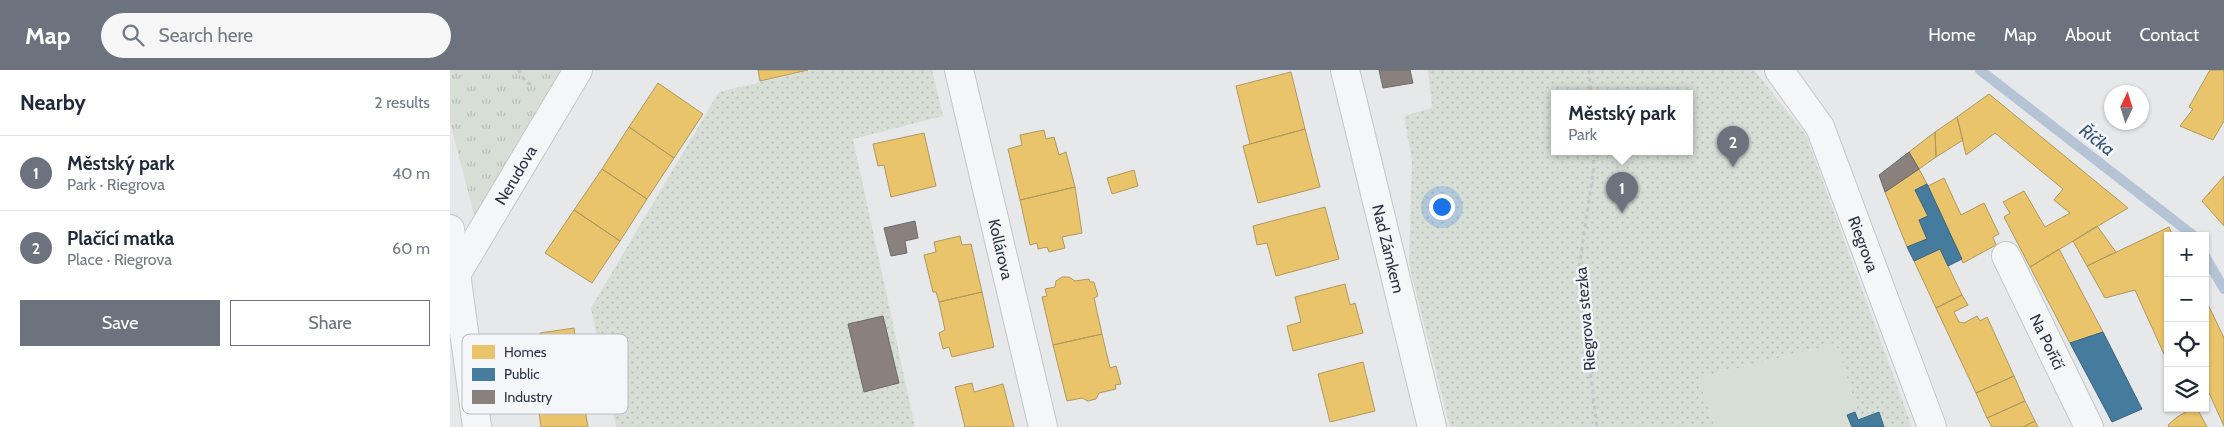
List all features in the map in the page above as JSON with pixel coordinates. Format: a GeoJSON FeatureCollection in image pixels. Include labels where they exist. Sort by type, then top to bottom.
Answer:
{"type":"FeatureCollection","features":[{"type":"Feature","properties":{"kind":"street","name":"Nerudova"},"geometry":{"type":"LineString","coordinates":[[454,269],[578,70]]}},
{"type":"Feature","properties":{"kind":"street","name":"Kollárova"},"geometry":{"type":"LineString","coordinates":[[959,70],[1043,427]]}},
{"type":"Feature","properties":{"kind":"street","name":"Nad Zámkem"},"geometry":{"type":"LineString","coordinates":[[1345,70],[1432,427]]}},
{"type":"Feature","properties":{"kind":"street","name":"Riegrova"},"geometry":{"type":"LineString","coordinates":[[1779,70],[1820,127],[1932,427]]}},
{"type":"Feature","properties":{"kind":"street"},"geometry":{"type":"LineString","coordinates":[[450,229],[463,334]]}},
{"type":"Feature","properties":{"kind":"street","name":"Na Poříčí"},"geometry":{"type":"LineString","coordinates":[[2006,256],[2089,427]]}},
{"type":"Feature","properties":{"kind":"street"},"geometry":{"type":"LineString","coordinates":[[475,414],[477,427]]}},
{"type":"Feature","properties":{"kind":"path"},"geometry":{"type":"LineString","coordinates":[[1590,70],[1591,90]]}},
{"type":"Feature","properties":{"kind":"path","name":"Riegrova stezka"},"geometry":{"type":"LineString","coordinates":[[1593,155],[1594,167],[1578,274],[1598,427]]}},
{"type":"Feature","properties":{"kind":"green space"},"geometry":{"type":"Polygon","coordinates":[[[450,70],[561,70],[481,213],[474,214],[450,123],[450,70]]]}},
{"type":"Feature","properties":{"kind":"green space"},"geometry":{"type":"Polygon","coordinates":[[[812,70],[932,70],[943,116],[853,139],[915,427],[616,427],[613,414],[628,414],[628,334],[596,334],[591,308],[719,92],[812,70]]]}},
{"type":"Feature","properties":{"kind":"green space"},"geometry":{"type":"Polygon","coordinates":[[[1428,70],[1754,70],[1806,135],[1912,427],[1863,427],[1836,344],[1698,378],[1715,427],[1450,427],[1409,264],[1412,161],[1404,116],[1432,108],[1428,70]]]}},
{"type":"Feature","properties":{"kind":"green space"},"geometry":{"type":"Polygon","coordinates":[[[1836,344],[1863,427],[1715,427],[1698,378],[1836,344]]]}},
{"type":"Feature","properties":{"kind":"building: Homes"},"geometry":{"type":"Polygon","coordinates":[[[758,70],[808,70],[760,81],[758,70]]]}},
{"type":"Feature","properties":{"kind":"building: Homes"},"geometry":{"type":"Polygon","coordinates":[[[2210,70],[2224,70],[2224,121],[2213,140],[2180,126],[2193,109],[2189,107],[2210,70]]]}},
{"type":"Feature","properties":{"kind":"building: Homes"},"geometry":{"type":"Polygon","coordinates":[[[1291,72],[1305,129],[1250,144],[1236,86],[1291,72]]]}},
{"type":"Feature","properties":{"kind":"building: Homes"},"geometry":{"type":"Polygon","coordinates":[[[658,83],[703,114],[674,158],[629,127],[658,83]]]}},
{"type":"Feature","properties":{"kind":"building: Homes"},"geometry":{"type":"Polygon","coordinates":[[[1989,94],[2128,208],[2030,267],[2004,217],[2010,213],[2003,202],[2024,191],[2045,227],[2070,213],[2054,200],[2063,189],[1995,133],[1966,155],[1957,117],[1989,94]]]}},
{"type":"Feature","properties":{"kind":"building: Homes"},"geometry":{"type":"Polygon","coordinates":[[[1957,117],[1963,140],[1936,157],[1935,132],[1957,117]]]}},
{"type":"Feature","properties":{"kind":"building: Homes"},"geometry":{"type":"Polygon","coordinates":[[[629,127],[674,158],[647,199],[602,169],[629,127]]]}},
{"type":"Feature","properties":{"kind":"building: Homes"},"geometry":{"type":"Polygon","coordinates":[[[1305,129],[1320,187],[1258,203],[1243,146],[1305,129]]]}},
{"type":"Feature","properties":{"kind":"building: Homes"},"geometry":{"type":"Polygon","coordinates":[[[1044,130],[1046,139],[1054,137],[1059,155],[1066,152],[1075,187],[1020,200],[1008,149],[1022,145],[1020,135],[1044,130]]]}},
{"type":"Feature","properties":{"kind":"building: Homes"},"geometry":{"type":"Polygon","coordinates":[[[1935,132],[1936,157],[1919,169],[1909,152],[1935,132]]]}},
{"type":"Feature","properties":{"kind":"building: Homes"},"geometry":{"type":"Polygon","coordinates":[[[924,133],[936,186],[891,197],[884,165],[878,166],[873,144],[924,133]]]}},
{"type":"Feature","properties":{"kind":"building: Homes"},"geometry":{"type":"Polygon","coordinates":[[[602,169],[647,199],[620,241],[574,210],[602,169]]]}},
{"type":"Feature","properties":{"kind":"building: Homes"},"geometry":{"type":"Polygon","coordinates":[[[1919,169],[1927,184],[1915,190],[1928,216],[1919,220],[1927,239],[1907,247],[1885,192],[1919,169]]]}},
{"type":"Feature","properties":{"kind":"building: Homes"},"geometry":{"type":"Polygon","coordinates":[[[1134,170],[1138,186],[1112,194],[1107,178],[1134,170]]]}},
{"type":"Feature","properties":{"kind":"building: Homes"},"geometry":{"type":"Polygon","coordinates":[[[2224,176],[2224,226],[2202,201],[2224,176]]]}},
{"type":"Feature","properties":{"kind":"building: Homes"},"geometry":{"type":"Polygon","coordinates":[[[1944,178],[1961,215],[1984,203],[1999,234],[1993,237],[1996,245],[1963,263],[1928,186],[1944,178]]]}},
{"type":"Feature","properties":{"kind":"building: Homes"},"geometry":{"type":"Polygon","coordinates":[[[1075,187],[1082,233],[1062,237],[1065,248],[1049,252],[1047,247],[1038,249],[1037,243],[1030,245],[1020,200],[1075,187]]]}},
{"type":"Feature","properties":{"kind":"building: Homes"},"geometry":{"type":"Polygon","coordinates":[[[1325,207],[1339,259],[1276,276],[1267,243],[1257,245],[1253,226],[1325,207]]]}},
{"type":"Feature","properties":{"kind":"building: Homes"},"geometry":{"type":"Polygon","coordinates":[[[574,210],[620,241],[592,283],[545,253],[574,210]]]}},
{"type":"Feature","properties":{"kind":"building: Homes"},"geometry":{"type":"Polygon","coordinates":[[[2097,226],[2116,252],[2087,266],[2073,241],[2097,226]]]}},
{"type":"Feature","properties":{"kind":"building: Homes"},"geometry":{"type":"Polygon","coordinates":[[[2169,227],[2171,232],[2164,232],[2164,354],[2135,290],[2105,298],[2087,266],[2169,227]]]}},
{"type":"Feature","properties":{"kind":"building: Homes"},"geometry":{"type":"Polygon","coordinates":[[[960,236],[962,245],[971,244],[982,292],[939,302],[936,292],[933,292],[924,255],[936,252],[934,242],[960,236]]]}},
{"type":"Feature","properties":{"kind":"building: Homes"},"geometry":{"type":"Polygon","coordinates":[[[1940,249],[1962,295],[1936,308],[1914,261],[1940,249]]]}},
{"type":"Feature","properties":{"kind":"building: Homes"},"geometry":{"type":"Polygon","coordinates":[[[2059,249],[2103,332],[2070,343],[2030,267],[2059,249]]]}},
{"type":"Feature","properties":{"kind":"building: Homes"},"geometry":{"type":"Polygon","coordinates":[[[1062,277],[1069,277],[1075,281],[1089,279],[1090,282],[1094,282],[1098,296],[1094,298],[1102,334],[1053,345],[1042,297],[1047,296],[1045,289],[1055,287],[1056,281],[1062,277]]]}},
{"type":"Feature","properties":{"kind":"building: Homes"},"geometry":{"type":"Polygon","coordinates":[[[1345,284],[1350,305],[1355,303],[1363,333],[1293,351],[1287,326],[1301,322],[1295,297],[1345,284]]]}},
{"type":"Feature","properties":{"kind":"building: Homes"},"geometry":{"type":"Polygon","coordinates":[[[982,292],[994,347],[952,357],[949,347],[943,349],[939,333],[945,330],[939,302],[982,292]]]}},
{"type":"Feature","properties":{"kind":"building: Homes"},"geometry":{"type":"Polygon","coordinates":[[[1962,295],[1968,305],[1954,312],[1959,322],[1964,323],[1977,316],[1980,321],[1987,317],[2014,376],[1976,393],[1936,308],[1962,295]]]}},
{"type":"Feature","properties":{"kind":"building: Homes"},"geometry":{"type":"Polygon","coordinates":[[[2209,306],[2224,338],[2224,426],[2209,393],[2209,306]]]}},
{"type":"Feature","properties":{"kind":"building: Homes"},"geometry":{"type":"Polygon","coordinates":[[[574,328],[575,334],[540,334],[574,328]]]}},
{"type":"Feature","properties":{"kind":"building: Homes"},"geometry":{"type":"Polygon","coordinates":[[[1102,334],[1110,368],[1116,366],[1121,384],[1115,385],[1116,389],[1099,393],[1096,399],[1088,401],[1082,398],[1067,401],[1053,345],[1102,334]]]}},
{"type":"Feature","properties":{"kind":"building: Homes"},"geometry":{"type":"Polygon","coordinates":[[[1363,362],[1375,411],[1330,422],[1318,374],[1363,362]]]}},
{"type":"Feature","properties":{"kind":"building: Homes"},"geometry":{"type":"Polygon","coordinates":[[[2014,376],[2025,401],[1987,418],[1976,393],[2014,376]]]}},
{"type":"Feature","properties":{"kind":"building: Homes"},"geometry":{"type":"Polygon","coordinates":[[[972,383],[974,392],[1003,384],[1014,427],[965,427],[955,387],[972,383]]]}},
{"type":"Feature","properties":{"kind":"building: Homes"},"geometry":{"type":"Polygon","coordinates":[[[2025,401],[2035,421],[2023,427],[1992,427],[1987,418],[2025,401]]]}},
{"type":"Feature","properties":{"kind":"building: Homes"},"geometry":{"type":"Polygon","coordinates":[[[2186,412],[2199,412],[2207,427],[2169,427],[2168,425],[2186,412]]]}},
{"type":"Feature","properties":{"kind":"building: Homes"},"geometry":{"type":"Polygon","coordinates":[[[539,414],[586,414],[588,427],[541,427],[539,414]]]}},
{"type":"Feature","properties":{"kind":"building: Homes"},"geometry":{"type":"Polygon","coordinates":[[[2035,421],[2038,427],[2023,427],[2035,421]]]}},
{"type":"Feature","properties":{"kind":"building: Public"},"geometry":{"type":"Polygon","coordinates":[[[1927,184],[1962,259],[1948,266],[1940,249],[1914,261],[1907,247],[1927,239],[1919,220],[1928,216],[1915,190],[1927,184]]]}},
{"type":"Feature","properties":{"kind":"building: Public"},"geometry":{"type":"Polygon","coordinates":[[[2103,332],[2142,409],[2112,422],[2070,343],[2103,332]]]}},
{"type":"Feature","properties":{"kind":"building: Public"},"geometry":{"type":"Polygon","coordinates":[[[1855,412],[1858,420],[1879,412],[1884,427],[1852,427],[1847,415],[1855,412]]]}},
{"type":"Feature","properties":{"kind":"building: Industry"},"geometry":{"type":"Polygon","coordinates":[[[1379,70],[1410,70],[1413,83],[1383,88],[1379,70]]]}},
{"type":"Feature","properties":{"kind":"building: Industry"},"geometry":{"type":"Polygon","coordinates":[[[1909,152],[1919,169],[1885,192],[1879,175],[1909,152]]]}},
{"type":"Feature","properties":{"kind":"building: Industry"},"geometry":{"type":"Polygon","coordinates":[[[915,221],[918,238],[905,241],[907,253],[891,256],[884,228],[915,221]]]}},
{"type":"Feature","properties":{"kind":"building: Industry"},"geometry":{"type":"Polygon","coordinates":[[[883,316],[899,383],[864,392],[848,324],[883,316]]]}},
{"type":"Feature","properties":{"kind":"waterway","name":"Říčka"},"geometry":{"type":"LineString","coordinates":[[1980,70],[2189,232]]}},
{"type":"Feature","properties":{"kind":"waterway","name":"Říčka"},"geometry":{"type":"LineString","coordinates":[[2209,263],[2224,289]]}},
{"type":"Feature","properties":{"kind":"place","name":"Plačící matka"},"geometry":{"type":"Point","coordinates":[1733,167]}},
{"type":"Feature","properties":{"kind":"place","name":"Městský park"},"geometry":{"type":"Point","coordinates":[1622,213]}}]}
